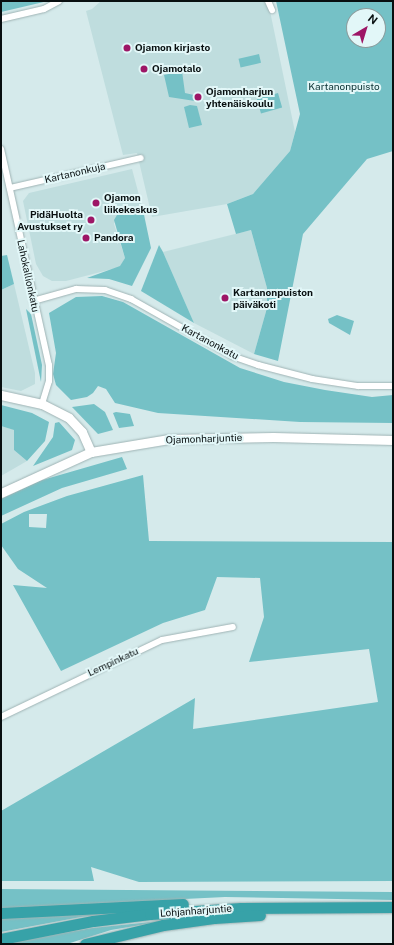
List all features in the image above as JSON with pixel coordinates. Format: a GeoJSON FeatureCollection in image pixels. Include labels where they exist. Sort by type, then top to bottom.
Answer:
{"type":"FeatureCollection","features":[{"type":"Feature","properties":{"kind":"highway"},"geometry":{"type":"LineString","coordinates":[[1,914],[210,903],[283,907]]}},
{"type":"Feature","properties":{"kind":"highway","name":"Lohjanharjuntie"},"geometry":{"type":"LineString","coordinates":[[1,939],[93,921],[150,914],[283,907],[393,907]]}},
{"type":"Feature","properties":{"kind":"highway"},"geometry":{"type":"LineString","coordinates":[[85,944],[133,931],[214,918],[346,907]]}},
{"type":"Feature","properties":{"kind":"main road"},"geometry":{"type":"LineString","coordinates":[[1,395],[42,404],[69,418],[82,432],[91,452]]}},
{"type":"Feature","properties":{"kind":"main road","name":"Ojamonharjuntie"},"geometry":{"type":"LineString","coordinates":[[1,493],[91,452],[169,438],[272,437],[393,440]]}},
{"type":"Feature","properties":{"kind":"street"},"geometry":{"type":"LineString","coordinates":[[1,19],[44,9],[59,1]]}},
{"type":"Feature","properties":{"kind":"street"},"geometry":{"type":"LineString","coordinates":[[268,1],[272,10]]}},
{"type":"Feature","properties":{"kind":"street","name":"Lahokallionkatu"},"geometry":{"type":"LineString","coordinates":[[1,148],[33,301],[49,365],[49,381],[42,404]]}},
{"type":"Feature","properties":{"kind":"street","name":"Kartanonkuja"},"geometry":{"type":"LineString","coordinates":[[10,188],[141,158]]}},
{"type":"Feature","properties":{"kind":"street","name":"Kartanonkatu"},"geometry":{"type":"LineString","coordinates":[[33,301],[76,289],[105,290],[131,299],[232,356],[258,365],[358,386],[393,386]]}},
{"type":"Feature","properties":{"kind":"street","name":"Lempinkatu"},"geometry":{"type":"LineString","coordinates":[[1,717],[162,640],[233,627]]}},
{"type":"Feature","properties":{"kind":"shaded area","name":"Ojamonharjun yhtenäiskoulu"},"geometry":{"type":"Polygon","coordinates":[[[101,1],[264,1],[270,11],[295,132],[290,151],[253,194],[227,204],[152,217],[137,153],[123,155],[86,11],[92,9],[101,1]]]}},
{"type":"Feature","properties":{"kind":"shaded area"},"geometry":{"type":"Polygon","coordinates":[[[132,169],[143,210],[117,215],[114,224],[125,258],[120,267],[66,281],[52,281],[43,276],[36,264],[23,201],[29,193],[132,169]]]}},
{"type":"Feature","properties":{"kind":"shaded area","name":"Kartanonpuiston päiväkoti"},"geometry":{"type":"Polygon","coordinates":[[[251,230],[267,288],[267,308],[254,354],[194,323],[163,252],[251,230]]]}},
{"type":"Feature","properties":{"kind":"shaded area"},"geometry":{"type":"Polygon","coordinates":[[[14,284],[35,373],[35,384],[21,391],[1,387],[1,290],[14,284]]]}},
{"type":"Feature","properties":{"kind":"shaded area"},"geometry":{"type":"Polygon","coordinates":[[[1,426],[15,430],[14,450],[27,461],[1,476],[1,426]]]}},
{"type":"Feature","properties":{"kind":"green space"},"geometry":{"type":"Polygon","coordinates":[[[1,1],[48,1],[1,12],[1,1]]]}},
{"type":"Feature","properties":{"kind":"green space","name":"Kartanonpuisto"},"geometry":{"type":"Polygon","coordinates":[[[276,1],[393,1],[393,151],[367,159],[303,234],[278,361],[254,354],[267,308],[267,288],[251,230],[236,234],[227,204],[253,194],[290,151],[300,114],[276,1]]]}},
{"type":"Feature","properties":{"kind":"green space"},"geometry":{"type":"Polygon","coordinates":[[[259,54],[261,63],[241,67],[239,59],[259,54]]]}},
{"type":"Feature","properties":{"kind":"green space"},"geometry":{"type":"Polygon","coordinates":[[[182,71],[185,93],[194,95],[195,101],[169,97],[164,75],[182,71]]]}},
{"type":"Feature","properties":{"kind":"green space"},"geometry":{"type":"Polygon","coordinates":[[[278,93],[282,107],[261,113],[257,99],[278,93]]]}},
{"type":"Feature","properties":{"kind":"green space"},"geometry":{"type":"Polygon","coordinates":[[[190,105],[197,106],[202,125],[189,128],[184,107],[190,105]]]}},
{"type":"Feature","properties":{"kind":"green space"},"geometry":{"type":"Polygon","coordinates":[[[143,210],[151,248],[132,286],[109,279],[87,278],[120,266],[125,258],[114,220],[117,215],[143,210]]]}},
{"type":"Feature","properties":{"kind":"green space"},"geometry":{"type":"Polygon","coordinates":[[[159,245],[163,252],[194,323],[141,291],[159,245]]]}},
{"type":"Feature","properties":{"kind":"green space"},"geometry":{"type":"Polygon","coordinates":[[[7,255],[14,284],[1,290],[1,256],[7,255]]]}},
{"type":"Feature","properties":{"kind":"green space"},"geometry":{"type":"Polygon","coordinates":[[[102,296],[123,302],[240,368],[284,382],[325,390],[372,397],[393,395],[393,423],[300,422],[158,413],[115,403],[106,389],[98,386],[93,393],[87,397],[71,400],[56,385],[53,374],[56,353],[49,313],[76,297],[102,296]]]}},
{"type":"Feature","properties":{"kind":"green space"},"geometry":{"type":"Polygon","coordinates":[[[26,309],[31,314],[42,365],[41,382],[26,309]]]}},
{"type":"Feature","properties":{"kind":"green space"},"geometry":{"type":"Polygon","coordinates":[[[337,315],[354,321],[350,335],[329,323],[328,319],[337,315]]]}},
{"type":"Feature","properties":{"kind":"green space"},"geometry":{"type":"Polygon","coordinates":[[[94,404],[105,412],[113,430],[98,434],[72,407],[94,404]]]}},
{"type":"Feature","properties":{"kind":"green space"},"geometry":{"type":"Polygon","coordinates":[[[1,405],[32,413],[49,422],[45,441],[27,461],[14,450],[14,430],[1,426],[1,405]]]}},
{"type":"Feature","properties":{"kind":"green space"},"geometry":{"type":"Polygon","coordinates":[[[113,413],[130,414],[134,426],[119,428],[113,413]]]}},
{"type":"Feature","properties":{"kind":"green space"},"geometry":{"type":"Polygon","coordinates":[[[59,422],[75,440],[72,450],[33,466],[53,437],[55,423],[59,422]]]}},
{"type":"Feature","properties":{"kind":"green space"},"geometry":{"type":"Polygon","coordinates":[[[122,457],[127,469],[62,488],[1,516],[1,499],[39,481],[122,457]]]}},
{"type":"Feature","properties":{"kind":"green space"},"geometry":{"type":"Polygon","coordinates":[[[143,475],[149,541],[393,542],[393,881],[139,882],[91,867],[94,881],[1,881],[1,811],[195,698],[193,729],[378,702],[369,649],[249,662],[264,617],[260,578],[217,577],[205,610],[163,623],[61,671],[13,585],[47,588],[18,569],[1,545],[1,524],[24,512],[67,496],[143,475]],[[29,514],[29,527],[46,528],[47,514],[29,514]]]}},
{"type":"Feature","properties":{"kind":"green space"},"geometry":{"type":"Polygon","coordinates":[[[1,889],[393,892],[393,900],[225,897],[1,908],[1,889]]]}},
{"type":"Feature","properties":{"kind":"green space"},"geometry":{"type":"Polygon","coordinates":[[[115,912],[81,917],[1,932],[1,917],[115,912]]]}},
{"type":"Feature","properties":{"kind":"green space"},"geometry":{"type":"Polygon","coordinates":[[[171,920],[111,930],[67,944],[1,944],[92,928],[171,920]]]}},
{"type":"Feature","properties":{"kind":"place","name":"Ojamon kirjasto"},"geometry":{"type":"Point","coordinates":[127,48]}},
{"type":"Feature","properties":{"kind":"place","name":"Ojamotalo"},"geometry":{"type":"Point","coordinates":[144,69]}},
{"type":"Feature","properties":{"kind":"place","name":"Ojamonharjun yhtenäiskoulu"},"geometry":{"type":"Point","coordinates":[198,97]}},
{"type":"Feature","properties":{"kind":"place","name":"Ojamon liikekeskus"},"geometry":{"type":"Point","coordinates":[96,203]}},
{"type":"Feature","properties":{"kind":"place","name":"PidäHuolta Avustukset ry"},"geometry":{"type":"Point","coordinates":[91,220]}},
{"type":"Feature","properties":{"kind":"place","name":"Pandora"},"geometry":{"type":"Point","coordinates":[86,238]}},
{"type":"Feature","properties":{"kind":"place","name":"Kartanonpuiston päiväkoti"},"geometry":{"type":"Point","coordinates":[225,298]}}]}
